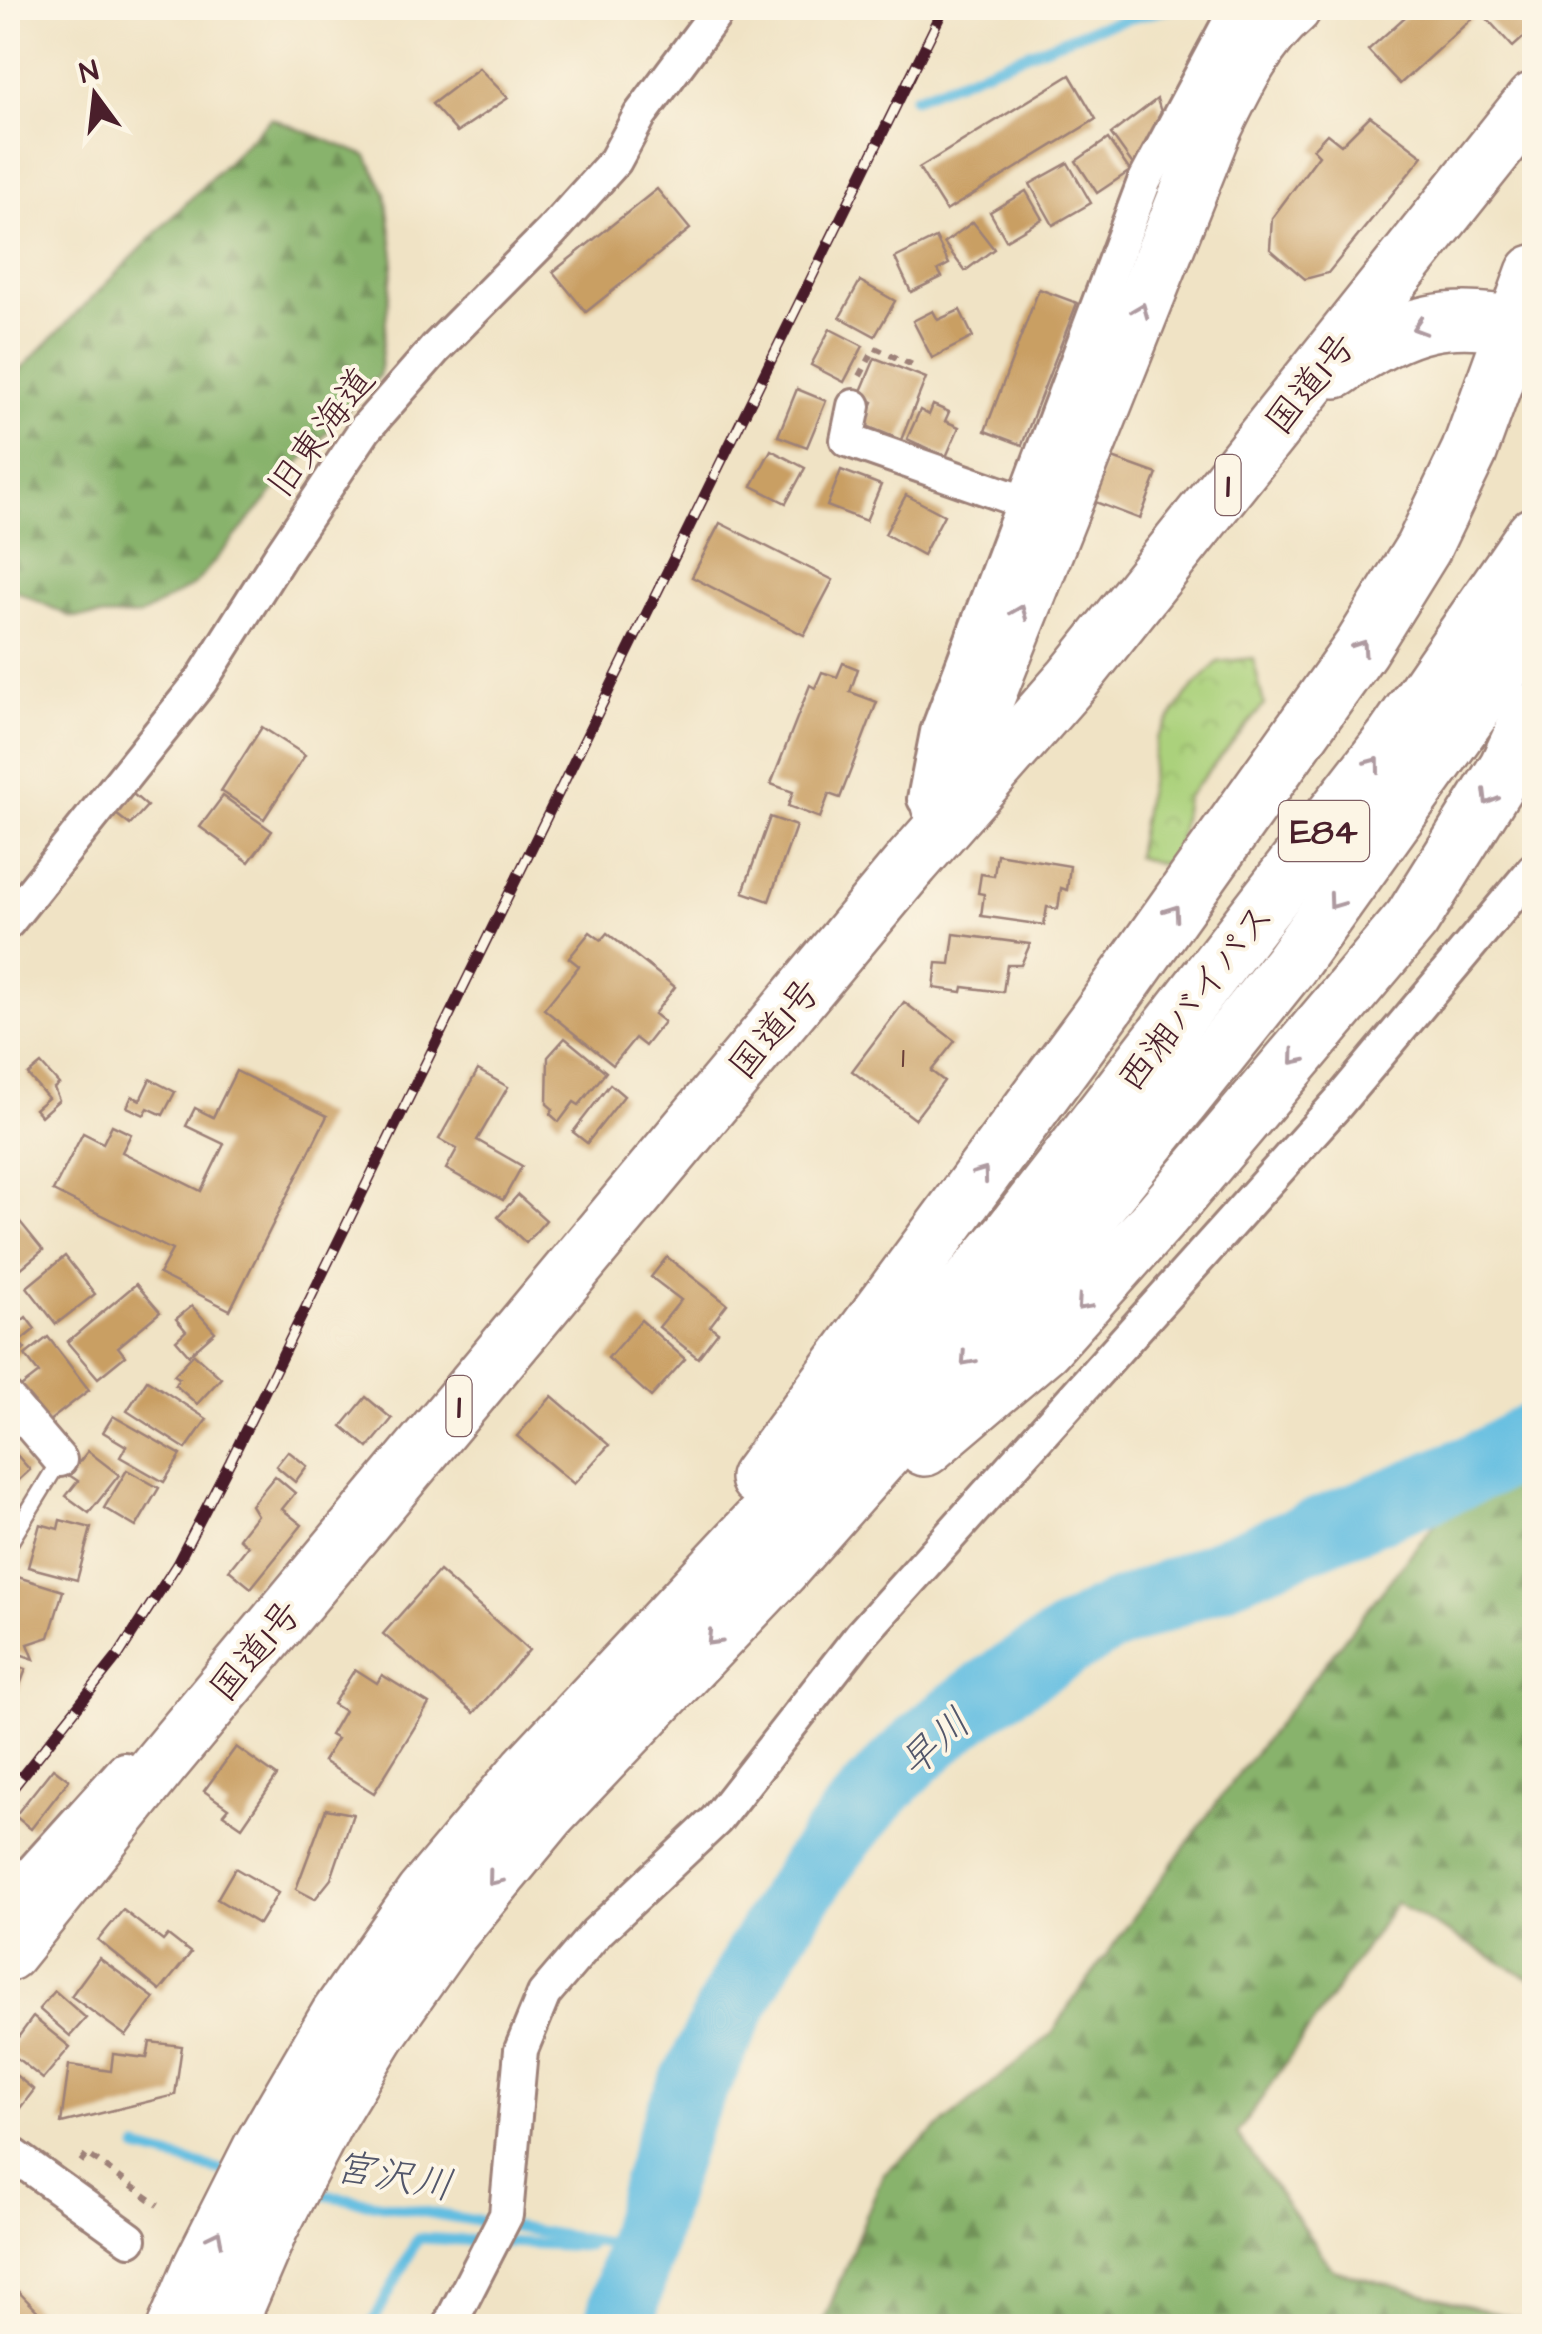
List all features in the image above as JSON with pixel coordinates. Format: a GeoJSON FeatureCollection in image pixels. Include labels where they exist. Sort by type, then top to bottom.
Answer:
{"type":"FeatureCollection","features":[{"type":"Feature","properties":{"kind":"highway"},"geometry":{"type":"LineString","coordinates":[[912,862],[966,750],[1213,130],[1240,74],[1279,19],[1293,8]]}},
{"type":"Feature","properties":{"kind":"highway","name":"国道1号"},"geometry":{"type":"LineString","coordinates":[[8,1953],[161,1763],[912,862],[1073,680],[1534,100]]}},
{"type":"Feature","properties":{"kind":"highway"},"geometry":{"type":"LineString","coordinates":[[176,2326],[261,2148],[338,2016],[423,1896],[771,1487],[1361,648],[1431,532],[1469,452],[1525,327],[1534,273]]}},
{"type":"Feature","properties":{"kind":"highway"},"geometry":{"type":"LineString","coordinates":[[1302,394],[1376,341],[1433,322],[1481,319],[1525,327]]}},
{"type":"Feature","properties":{"kind":"highway","name":"西湘バイパス"},"geometry":{"type":"LineString","coordinates":[[771,1487],[986,1228],[1100,1118],[1382,754],[1534,534]]}},
{"type":"Feature","properties":{"kind":"highway","name":"西湘バイパス"},"geometry":{"type":"LineString","coordinates":[[781,1569],[1043,1273],[1142,1151],[1290,965],[1534,624]]}},
{"type":"Feature","properties":{"kind":"highway"},"geometry":{"type":"LineString","coordinates":[[228,2326],[271,2226],[327,2118],[378,2034],[448,1935],[550,1812],[781,1569],[1044,1347],[1162,1215],[1412,919],[1507,767],[1532,711]]}},
{"type":"Feature","properties":{"kind":"highway"},"geometry":{"type":"LineString","coordinates":[[138,2326],[186,2217],[247,2096],[325,1971],[465,1794],[771,1487]]}},
{"type":"Feature","properties":{"kind":"street","name":"旧東海道"},"geometry":{"type":"LineString","coordinates":[[8,922],[201,681],[365,430],[435,350],[615,161],[640,115],[720,8]]}},
{"type":"Feature","properties":{"kind":"street"},"geometry":{"type":"LineString","coordinates":[[912,862],[937,732],[1144,182],[1227,26],[1241,8]]}},
{"type":"Feature","properties":{"kind":"street"},"geometry":{"type":"LineString","coordinates":[[854,406],[847,440],[1024,502]]}},
{"type":"Feature","properties":{"kind":"street"},"geometry":{"type":"LineString","coordinates":[[449,2326],[506,2215],[520,2050],[544,1994],[596,1932],[716,1820],[860,1636],[1338,1103],[1534,869]]}},
{"type":"Feature","properties":{"kind":"street"},"geometry":{"type":"LineString","coordinates":[[8,1399],[60,1460]]}},
{"type":"Feature","properties":{"kind":"street"},"geometry":{"type":"LineString","coordinates":[[8,1898],[127,1765],[161,1763]]}},
{"type":"Feature","properties":{"kind":"street"},"geometry":{"type":"LineString","coordinates":[[8,2151],[130,2239]]}},
{"type":"Feature","properties":{"kind":"lane"},"geometry":{"type":"LineString","coordinates":[[8,1545],[60,1460]]}},
{"type":"Feature","properties":{"kind":"path"},"geometry":{"type":"LineString","coordinates":[[854,406],[860,375],[876,348],[915,366]]}},
{"type":"Feature","properties":{"kind":"path"},"geometry":{"type":"LineString","coordinates":[[88,2154],[158,2205]]}},
{"type":"Feature","properties":{"kind":"green space"},"geometry":{"type":"Polygon","coordinates":[[[271,118],[367,156],[386,194],[394,256],[379,376],[195,584],[139,616],[71,617],[8,587],[8,382],[271,118]]]}},
{"type":"Feature","properties":{"kind":"green space"},"geometry":{"type":"Polygon","coordinates":[[[1253,658],[1264,705],[1186,798],[1175,868],[1136,857],[1157,738],[1187,694],[1218,662],[1253,658]]]}},
{"type":"Feature","properties":{"kind":"green space"},"geometry":{"type":"Polygon","coordinates":[[[1534,1463],[1534,1981],[1396,1903],[1237,2134],[1333,2270],[1534,2326],[822,2326],[883,2174],[1053,2033],[1232,1782],[1446,1509],[1534,1463]]]}},
{"type":"Feature","properties":{"kind":"building"},"geometry":{"type":"Polygon","coordinates":[[[1415,8],[1534,8],[1534,28],[1513,47],[1480,11],[1400,84],[1368,50],[1415,8]]]}},
{"type":"Feature","properties":{"kind":"building"},"geometry":{"type":"Polygon","coordinates":[[[479,68],[508,98],[457,132],[432,104],[479,68]]]}},
{"type":"Feature","properties":{"kind":"building"},"geometry":{"type":"Polygon","coordinates":[[[1070,75],[1096,119],[946,211],[919,168],[1070,75]]]}},
{"type":"Feature","properties":{"kind":"building"},"geometry":{"type":"Polygon","coordinates":[[[1157,99],[1164,122],[1136,169],[1111,134],[1157,99]]]}},
{"type":"Feature","properties":{"kind":"building"},"geometry":{"type":"Polygon","coordinates":[[[1370,116],[1423,156],[1328,273],[1305,279],[1270,249],[1272,218],[1319,155],[1313,149],[1327,134],[1341,145],[1370,116]]]}},
{"type":"Feature","properties":{"kind":"building"},"geometry":{"type":"Polygon","coordinates":[[[1108,139],[1130,171],[1097,193],[1076,161],[1108,139]]]}},
{"type":"Feature","properties":{"kind":"building"},"geometry":{"type":"Polygon","coordinates":[[[1068,163],[1091,203],[1053,225],[1030,184],[1068,163]]]}},
{"type":"Feature","properties":{"kind":"building"},"geometry":{"type":"Polygon","coordinates":[[[657,189],[690,229],[586,312],[553,272],[657,189]]]}},
{"type":"Feature","properties":{"kind":"building"},"geometry":{"type":"Polygon","coordinates":[[[1026,191],[1042,219],[1006,240],[990,212],[1026,191]]]}},
{"type":"Feature","properties":{"kind":"building"},"geometry":{"type":"Polygon","coordinates":[[[973,222],[994,249],[965,271],[944,243],[973,222]]]}},
{"type":"Feature","properties":{"kind":"building"},"geometry":{"type":"Polygon","coordinates":[[[936,238],[949,264],[938,270],[942,277],[911,292],[895,258],[936,238]]]}},
{"type":"Feature","properties":{"kind":"building"},"geometry":{"type":"Polygon","coordinates":[[[860,281],[895,301],[875,336],[840,317],[860,281]]]}},
{"type":"Feature","properties":{"kind":"building"},"geometry":{"type":"Polygon","coordinates":[[[1039,289],[1077,303],[1022,445],[985,431],[1039,289]]]}},
{"type":"Feature","properties":{"kind":"building"},"geometry":{"type":"Polygon","coordinates":[[[960,310],[973,337],[932,358],[913,321],[933,311],[938,320],[960,310]]]}},
{"type":"Feature","properties":{"kind":"building"},"geometry":{"type":"Polygon","coordinates":[[[830,329],[863,346],[844,382],[811,365],[830,329]]]}},
{"type":"Feature","properties":{"kind":"building"},"geometry":{"type":"Polygon","coordinates":[[[875,358],[926,378],[901,440],[864,425],[873,402],[859,396],[875,358]]]}},
{"type":"Feature","properties":{"kind":"building"},"geometry":{"type":"Polygon","coordinates":[[[797,389],[826,401],[807,447],[778,436],[797,389]]]}},
{"type":"Feature","properties":{"kind":"building"},"geometry":{"type":"Polygon","coordinates":[[[933,405],[949,412],[945,421],[959,427],[946,457],[907,439],[920,410],[929,415],[933,405]]]}},
{"type":"Feature","properties":{"kind":"building"},"geometry":{"type":"Polygon","coordinates":[[[771,450],[805,468],[786,503],[752,486],[771,450]]]}},
{"type":"Feature","properties":{"kind":"building"},"geometry":{"type":"Polygon","coordinates":[[[1107,456],[1157,474],[1140,519],[1090,500],[1107,456]]]}},
{"type":"Feature","properties":{"kind":"building"},"geometry":{"type":"Polygon","coordinates":[[[841,470],[881,485],[866,521],[827,506],[841,470]]]}},
{"type":"Feature","properties":{"kind":"building"},"geometry":{"type":"Polygon","coordinates":[[[906,495],[944,515],[923,555],[885,534],[906,495]]]}},
{"type":"Feature","properties":{"kind":"building"},"geometry":{"type":"Polygon","coordinates":[[[720,523],[833,580],[804,635],[692,577],[720,523]]]}},
{"type":"Feature","properties":{"kind":"building"},"geometry":{"type":"Polygon","coordinates":[[[843,663],[858,669],[850,692],[877,702],[840,798],[829,794],[820,818],[788,806],[793,792],[771,784],[810,685],[815,688],[822,672],[837,677],[843,663]]]}},
{"type":"Feature","properties":{"kind":"building"},"geometry":{"type":"Polygon","coordinates":[[[262,727],[305,755],[264,819],[221,791],[262,727]]]}},
{"type":"Feature","properties":{"kind":"building"},"geometry":{"type":"Polygon","coordinates":[[[133,794],[147,806],[130,825],[116,814],[133,794]]]}},
{"type":"Feature","properties":{"kind":"building"},"geometry":{"type":"Polygon","coordinates":[[[223,796],[272,831],[249,862],[200,827],[223,796]]]}},
{"type":"Feature","properties":{"kind":"building"},"geometry":{"type":"Polygon","coordinates":[[[770,817],[796,826],[769,901],[743,892],[770,817]]]}},
{"type":"Feature","properties":{"kind":"building"},"geometry":{"type":"Polygon","coordinates":[[[997,854],[1070,866],[1067,890],[1061,888],[1058,909],[1047,907],[1044,925],[981,916],[981,874],[994,876],[997,854]]]}},
{"type":"Feature","properties":{"kind":"building"},"geometry":{"type":"Polygon","coordinates":[[[590,932],[601,940],[607,933],[675,987],[654,1014],[664,1022],[645,1046],[635,1038],[613,1065],[544,1009],[579,966],[569,958],[590,932]]]}},
{"type":"Feature","properties":{"kind":"building"},"geometry":{"type":"Polygon","coordinates":[[[954,934],[1030,944],[1021,965],[1007,965],[1003,992],[934,988],[937,963],[950,964],[954,934]]]}},
{"type":"Feature","properties":{"kind":"building"},"geometry":{"type":"Polygon","coordinates":[[[904,1002],[955,1041],[931,1071],[944,1081],[915,1119],[852,1071],[904,1002]]]}},
{"type":"Feature","properties":{"kind":"building"},"geometry":{"type":"Polygon","coordinates":[[[565,1038],[606,1072],[559,1122],[550,1114],[553,1109],[547,1104],[548,1057],[565,1038]]]}},
{"type":"Feature","properties":{"kind":"building"},"geometry":{"type":"Polygon","coordinates":[[[41,1064],[59,1084],[54,1088],[59,1100],[41,1116],[35,1109],[48,1098],[28,1075],[41,1064]]]}},
{"type":"Feature","properties":{"kind":"building"},"geometry":{"type":"Polygon","coordinates":[[[478,1070],[508,1087],[477,1140],[522,1166],[503,1200],[446,1169],[457,1149],[439,1139],[478,1070]]]}},
{"type":"Feature","properties":{"kind":"building"},"geometry":{"type":"Polygon","coordinates":[[[236,1071],[327,1116],[230,1310],[159,1274],[172,1250],[53,1191],[83,1133],[103,1143],[112,1125],[131,1134],[122,1152],[201,1191],[224,1144],[186,1126],[195,1108],[213,1117],[236,1071]]]}},
{"type":"Feature","properties":{"kind":"building"},"geometry":{"type":"Polygon","coordinates":[[[150,1079],[175,1092],[163,1115],[148,1108],[144,1115],[127,1107],[132,1096],[140,1100],[150,1079]]]}},
{"type":"Feature","properties":{"kind":"building"},"geometry":{"type":"Polygon","coordinates":[[[610,1084],[624,1096],[587,1143],[573,1132],[610,1084]]]}},
{"type":"Feature","properties":{"kind":"building"},"geometry":{"type":"Polygon","coordinates":[[[518,1195],[546,1220],[526,1243],[498,1217],[518,1195]]]}},
{"type":"Feature","properties":{"kind":"building"},"geometry":{"type":"Polygon","coordinates":[[[8,1207],[43,1250],[8,1279],[8,1207]]]}},
{"type":"Feature","properties":{"kind":"building"},"geometry":{"type":"Polygon","coordinates":[[[65,1256],[95,1294],[56,1324],[27,1287],[65,1256]]]}},
{"type":"Feature","properties":{"kind":"building"},"geometry":{"type":"Polygon","coordinates":[[[667,1257],[727,1304],[710,1326],[718,1332],[698,1358],[659,1327],[681,1300],[651,1277],[667,1257]]]}},
{"type":"Feature","properties":{"kind":"building"},"geometry":{"type":"Polygon","coordinates":[[[136,1284],[160,1312],[118,1347],[125,1356],[98,1378],[67,1342],[136,1284]]]}},
{"type":"Feature","properties":{"kind":"building"},"geometry":{"type":"Polygon","coordinates":[[[192,1306],[215,1332],[189,1355],[176,1340],[186,1331],[176,1319],[192,1306]]]}},
{"type":"Feature","properties":{"kind":"building"},"geometry":{"type":"Polygon","coordinates":[[[26,1317],[35,1329],[19,1342],[25,1349],[8,1364],[8,1332],[26,1317]]]}},
{"type":"Feature","properties":{"kind":"building"},"geometry":{"type":"Polygon","coordinates":[[[641,1320],[685,1359],[651,1397],[608,1358],[641,1320]]]}},
{"type":"Feature","properties":{"kind":"building"},"geometry":{"type":"Polygon","coordinates":[[[48,1337],[89,1390],[44,1425],[17,1390],[39,1373],[25,1355],[48,1337]]]}},
{"type":"Feature","properties":{"kind":"building"},"geometry":{"type":"Polygon","coordinates":[[[194,1354],[221,1378],[197,1404],[175,1385],[179,1378],[174,1375],[194,1354]]]}},
{"type":"Feature","properties":{"kind":"building"},"geometry":{"type":"Polygon","coordinates":[[[147,1380],[207,1419],[186,1449],[127,1411],[147,1380]]]}},
{"type":"Feature","properties":{"kind":"building"},"geometry":{"type":"Polygon","coordinates":[[[552,1396],[609,1445],[574,1484],[517,1436],[552,1396]]]}},
{"type":"Feature","properties":{"kind":"building"},"geometry":{"type":"Polygon","coordinates":[[[366,1397],[392,1419],[368,1448],[342,1426],[366,1397]]]}},
{"type":"Feature","properties":{"kind":"building"},"geometry":{"type":"Polygon","coordinates":[[[113,1416],[181,1455],[164,1482],[120,1457],[126,1446],[103,1432],[113,1416]]]}},
{"type":"Feature","properties":{"kind":"building"},"geometry":{"type":"Polygon","coordinates":[[[8,1445],[30,1470],[8,1490],[8,1445]]]}},
{"type":"Feature","properties":{"kind":"building"},"geometry":{"type":"Polygon","coordinates":[[[88,1451],[119,1475],[89,1513],[66,1496],[78,1481],[69,1475],[88,1451]]]}},
{"type":"Feature","properties":{"kind":"building"},"geometry":{"type":"Polygon","coordinates":[[[288,1451],[307,1466],[295,1482],[276,1466],[288,1451]]]}},
{"type":"Feature","properties":{"kind":"building"},"geometry":{"type":"Polygon","coordinates":[[[127,1470],[159,1488],[136,1527],[104,1508],[127,1470]]]}},
{"type":"Feature","properties":{"kind":"building"},"geometry":{"type":"Polygon","coordinates":[[[275,1476],[295,1493],[282,1509],[302,1525],[251,1588],[229,1570],[248,1546],[239,1538],[257,1515],[251,1505],[275,1476]]]}},
{"type":"Feature","properties":{"kind":"building"},"geometry":{"type":"Polygon","coordinates":[[[60,1520],[91,1528],[77,1580],[28,1567],[40,1524],[58,1529],[60,1520]]]}},
{"type":"Feature","properties":{"kind":"building"},"geometry":{"type":"Polygon","coordinates":[[[439,1571],[529,1650],[474,1713],[383,1634],[439,1571]]]}},
{"type":"Feature","properties":{"kind":"building"},"geometry":{"type":"Polygon","coordinates":[[[8,1574],[63,1591],[49,1637],[28,1644],[34,1659],[8,1650],[8,1574]]]}},
{"type":"Feature","properties":{"kind":"building"},"geometry":{"type":"Polygon","coordinates":[[[8,1663],[26,1669],[8,1717],[8,1663]]]}},
{"type":"Feature","properties":{"kind":"building"},"geometry":{"type":"Polygon","coordinates":[[[355,1669],[377,1683],[382,1675],[429,1704],[374,1793],[323,1761],[337,1739],[330,1735],[344,1711],[333,1704],[355,1669]]]}},
{"type":"Feature","properties":{"kind":"building"},"geometry":{"type":"Polygon","coordinates":[[[236,1747],[277,1776],[242,1827],[223,1814],[228,1808],[204,1791],[236,1747]]]}},
{"type":"Feature","properties":{"kind":"building"},"geometry":{"type":"Polygon","coordinates":[[[53,1768],[69,1780],[31,1829],[15,1816],[53,1768]]]}},
{"type":"Feature","properties":{"kind":"building"},"geometry":{"type":"Polygon","coordinates":[[[326,1809],[353,1814],[331,1879],[315,1899],[296,1889],[326,1809]]]}},
{"type":"Feature","properties":{"kind":"building"},"geometry":{"type":"Polygon","coordinates":[[[235,1868],[278,1893],[259,1924],[217,1899],[235,1868]]]}},
{"type":"Feature","properties":{"kind":"building"},"geometry":{"type":"Polygon","coordinates":[[[123,1910],[163,1941],[168,1935],[191,1953],[160,1991],[98,1940],[123,1910]]]}},
{"type":"Feature","properties":{"kind":"building"},"geometry":{"type":"Polygon","coordinates":[[[99,1958],[154,1998],[126,2036],[71,1996],[99,1958]]]}},
{"type":"Feature","properties":{"kind":"building"},"geometry":{"type":"Polygon","coordinates":[[[55,1991],[86,2018],[70,2036],[39,2009],[55,1991]]]}},
{"type":"Feature","properties":{"kind":"building"},"geometry":{"type":"Polygon","coordinates":[[[33,2017],[70,2047],[43,2079],[8,2051],[33,2017]]]}},
{"type":"Feature","properties":{"kind":"building"},"geometry":{"type":"Polygon","coordinates":[[[150,2042],[182,2046],[175,2095],[61,2123],[69,2065],[111,2071],[113,2054],[147,2058],[150,2042]]]}},
{"type":"Feature","properties":{"kind":"building"},"geometry":{"type":"Polygon","coordinates":[[[8,2069],[34,2090],[17,2112],[8,2111],[8,2069]]]}},
{"type":"Feature","properties":{"kind":"building"},"geometry":{"type":"Polygon","coordinates":[[[8,2281],[52,2326],[8,2326],[8,2281]]]}},
{"type":"Feature","properties":{"kind":"waterway"},"geometry":{"type":"LineString","coordinates":[[914,98],[1093,28],[1171,8]]}},
{"type":"Feature","properties":{"kind":"waterway","name":"早川"},"geometry":{"type":"LineString","coordinates":[[618,2326],[677,2123],[738,1995],[818,1864],[849,1823],[919,1749],[993,1690],[1104,1621],[1491,1461],[1534,1436]]}},
{"type":"Feature","properties":{"kind":"waterway","name":"宮沢川"},"geometry":{"type":"LineString","coordinates":[[138,2149],[231,2173]]}},
{"type":"Feature","properties":{"kind":"waterway","name":"宮沢川"},"geometry":{"type":"LineString","coordinates":[[307,2192],[641,2249]]}},
{"type":"Feature","properties":{"kind":"waterway"},"geometry":{"type":"LineString","coordinates":[[371,2326],[418,2238],[587,2246]]}},
{"type":"Feature","properties":{"kind":"railway"},"geometry":{"type":"LineString","coordinates":[[8,1794],[118,1656],[177,1564],[944,8]]}}]}
